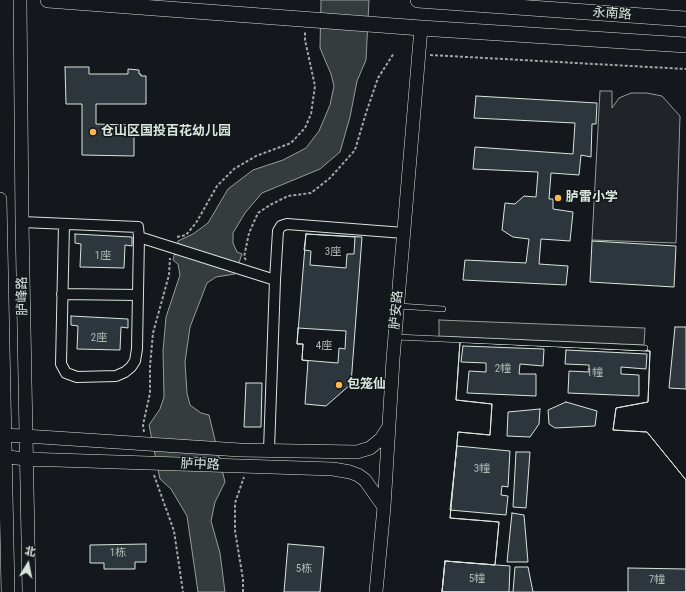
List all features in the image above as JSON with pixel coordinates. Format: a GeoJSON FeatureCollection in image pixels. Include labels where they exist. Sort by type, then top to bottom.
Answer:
{"type":"FeatureCollection","features":[{"type":"Feature","properties":{"kind":"main road"},"geometry":{"type":"LineString","coordinates":[[48,0],[388,26],[686,44]]}},
{"type":"Feature","properties":{"kind":"main road","name":"永南路"},"geometry":{"type":"LineString","coordinates":[[418,0],[686,19]]}},
{"type":"Feature","properties":{"kind":"street","name":"胪峰路"},"geometry":{"type":"LineString","coordinates":[[20,0],[25,436],[29,592]]}},
{"type":"Feature","properties":{"kind":"street","name":"胪安路"},"geometry":{"type":"LineString","coordinates":[[376,592],[384,507],[395,336],[421,28]]}},
{"type":"Feature","properties":{"kind":"street","name":"胪峰路"},"geometry":{"type":"LineString","coordinates":[[0,199],[4,571],[8,592]]}},
{"type":"Feature","properties":{"kind":"street"},"geometry":{"type":"LineString","coordinates":[[22,222],[138,226],[137,349],[135,361],[131,367],[125,372],[116,376],[77,377],[66,373],[61,364],[64,224]]}},
{"type":"Feature","properties":{"kind":"street"},"geometry":{"type":"LineString","coordinates":[[268,450],[275,280],[278,231],[281,226],[287,224],[404,233]]}},
{"type":"Feature","properties":{"kind":"street"},"geometry":{"type":"LineString","coordinates":[[138,237],[275,280]]}},
{"type":"Feature","properties":{"kind":"street"},"geometry":{"type":"LineString","coordinates":[[62,294],[138,295]]}},
{"type":"Feature","properties":{"kind":"street","name":"胪中路"},"geometry":{"type":"LineString","coordinates":[[3,435],[232,449],[357,452],[370,448],[381,439],[388,427]]}},
{"type":"Feature","properties":{"kind":"street","name":"胪中路"},"geometry":{"type":"LineString","coordinates":[[3,457],[234,467],[333,469],[350,472],[365,480],[384,507]]}},
{"type":"Feature","properties":{"kind":"lane"},"geometry":{"type":"LineString","coordinates":[[398,306],[443,309]]}},
{"type":"Feature","properties":{"kind":"lane"},"geometry":{"type":"LineString","coordinates":[[395,336],[645,348]]}},
{"type":"Feature","properties":{"kind":"path"},"geometry":{"type":"LineString","coordinates":[[186,235],[196,223],[217,186],[234,168],[256,156],[291,143],[305,128],[312,114],[315,86],[305,40],[305,20]]}},
{"type":"Feature","properties":{"kind":"path"},"geometry":{"type":"LineString","coordinates":[[245,251],[249,233],[258,213],[288,196],[311,193],[330,178],[356,150],[366,112],[378,78],[394,53]]}},
{"type":"Feature","properties":{"kind":"path"},"geometry":{"type":"LineString","coordinates":[[419,55],[686,69]]}},
{"type":"Feature","properties":{"kind":"path"},"geometry":{"type":"LineString","coordinates":[[143,425],[150,393],[150,366],[153,333],[170,268]]}},
{"type":"Feature","properties":{"kind":"path"},"geometry":{"type":"LineString","coordinates":[[149,463],[159,486],[174,530],[183,592]]}},
{"type":"Feature","properties":{"kind":"path"},"geometry":{"type":"LineString","coordinates":[[243,592],[243,579],[235,531],[235,503],[247,467]]}},
{"type":"Feature","properties":{"kind":"shaded area"},"geometry":{"type":"Polygon","coordinates":[[[321,0],[369,0],[366,60],[357,81],[350,117],[340,152],[320,169],[262,193],[245,213],[233,233],[233,243],[237,252],[242,254],[235,274],[216,277],[207,283],[190,327],[185,362],[187,393],[190,405],[201,413],[209,415],[225,482],[215,502],[211,521],[220,553],[225,592],[198,592],[187,516],[171,489],[160,479],[149,425],[160,409],[164,397],[163,351],[166,317],[180,275],[178,264],[173,260],[178,241],[193,234],[208,223],[228,189],[253,170],[283,160],[306,148],[319,131],[330,105],[334,86],[331,74],[320,48],[321,0]]]}},
{"type":"Feature","properties":{"kind":"shaded area"},"geometry":{"type":"Polygon","coordinates":[[[600,91],[612,91],[612,108],[619,98],[631,93],[647,93],[662,96],[680,116],[676,243],[592,240],[600,91]]]}},
{"type":"Feature","properties":{"kind":"shaded area"},"geometry":{"type":"Polygon","coordinates":[[[439,320],[645,328],[644,345],[439,336],[439,320]]]}},
{"type":"Feature","properties":{"kind":"building"},"geometry":{"type":"Polygon","coordinates":[[[65,67],[89,67],[89,74],[128,74],[128,69],[139,70],[139,74],[141,74],[141,76],[146,76],[146,104],[96,104],[96,124],[126,125],[126,129],[134,129],[134,156],[82,155],[82,104],[66,104],[65,67]]]}},
{"type":"Feature","properties":{"kind":"building"},"geometry":{"type":"Polygon","coordinates":[[[476,96],[597,103],[596,124],[592,124],[591,157],[581,155],[579,175],[551,173],[549,199],[553,199],[553,209],[573,212],[570,241],[541,239],[539,264],[568,266],[566,285],[463,280],[465,260],[526,263],[529,239],[513,237],[502,230],[505,203],[515,204],[524,196],[536,197],[538,172],[473,169],[475,147],[573,154],[575,123],[474,118],[476,96]]]}},
{"type":"Feature","properties":{"kind":"building"},"geometry":{"type":"Polygon","coordinates":[[[75,234],[132,237],[132,246],[125,245],[124,268],[80,267],[81,244],[75,243],[75,234]]]}},
{"type":"Feature","properties":{"kind":"building"},"geometry":{"type":"Polygon","coordinates":[[[306,234],[355,237],[354,254],[347,254],[346,268],[310,265],[311,251],[304,250],[306,234]]]}},
{"type":"Feature","properties":{"kind":"building"},"geometry":{"type":"Polygon","coordinates":[[[306,234],[362,237],[351,384],[326,406],[305,404],[308,361],[302,360],[303,344],[297,344],[306,234]]]}},
{"type":"Feature","properties":{"kind":"building"},"geometry":{"type":"Polygon","coordinates":[[[592,241],[676,246],[674,287],[590,282],[592,241]]]}},
{"type":"Feature","properties":{"kind":"building"},"geometry":{"type":"Polygon","coordinates":[[[71,316],[128,319],[128,328],[121,327],[120,350],[77,349],[78,326],[71,325],[71,316]]]}},
{"type":"Feature","properties":{"kind":"building"},"geometry":{"type":"Polygon","coordinates":[[[675,327],[686,327],[686,389],[669,388],[675,327]]]}},
{"type":"Feature","properties":{"kind":"building"},"geometry":{"type":"Polygon","coordinates":[[[298,328],[346,331],[345,349],[339,348],[338,363],[302,360],[303,344],[297,344],[298,328]]]}},
{"type":"Feature","properties":{"kind":"building"},"geometry":{"type":"Polygon","coordinates":[[[460,342],[650,351],[648,402],[616,408],[613,430],[647,432],[686,480],[686,592],[442,592],[445,561],[495,565],[499,522],[450,518],[458,432],[490,435],[492,404],[456,400],[460,342]],[[566,402],[548,410],[549,424],[555,428],[595,426],[597,411],[566,402]],[[540,409],[508,412],[507,436],[530,437],[539,424],[540,409]]]}},
{"type":"Feature","properties":{"kind":"building"},"geometry":{"type":"Polygon","coordinates":[[[460,342],[650,351],[648,402],[616,408],[613,430],[647,432],[686,480],[686,592],[533,592],[528,567],[515,567],[513,592],[442,592],[445,561],[495,565],[499,522],[450,518],[458,432],[490,435],[492,404],[456,400],[460,342]],[[516,452],[513,507],[526,508],[530,452],[516,452]],[[512,513],[507,562],[528,562],[524,515],[512,513]]]}},
{"type":"Feature","properties":{"kind":"building"},"geometry":{"type":"Polygon","coordinates":[[[463,346],[544,349],[543,366],[520,364],[519,374],[536,374],[536,396],[467,393],[469,371],[486,372],[486,363],[461,362],[463,346]]]}},
{"type":"Feature","properties":{"kind":"building"},"geometry":{"type":"Polygon","coordinates":[[[566,350],[647,354],[646,369],[621,367],[621,374],[639,375],[639,396],[568,393],[569,371],[589,372],[589,365],[565,364],[566,350]]]}},
{"type":"Feature","properties":{"kind":"building"},"geometry":{"type":"Polygon","coordinates":[[[246,383],[262,383],[261,427],[244,427],[246,383]]]}},
{"type":"Feature","properties":{"kind":"building"},"geometry":{"type":"Polygon","coordinates":[[[457,446],[510,451],[508,487],[502,486],[501,495],[508,496],[506,515],[450,510],[457,446]]]}},
{"type":"Feature","properties":{"kind":"building"},"geometry":{"type":"Polygon","coordinates":[[[146,544],[146,562],[135,562],[135,569],[104,569],[104,563],[90,563],[90,545],[146,544]]]}},
{"type":"Feature","properties":{"kind":"building"},"geometry":{"type":"Polygon","coordinates":[[[288,544],[324,547],[320,592],[284,592],[288,544]]]}},
{"type":"Feature","properties":{"kind":"building"},"geometry":{"type":"Polygon","coordinates":[[[445,561],[510,566],[509,592],[442,592],[445,561]]]}},
{"type":"Feature","properties":{"kind":"building"},"geometry":{"type":"Polygon","coordinates":[[[628,568],[686,569],[686,592],[628,592],[628,568]]]}},
{"type":"Feature","properties":{"kind":"place","name":"仓山区国投百花幼儿园"},"geometry":{"type":"Point","coordinates":[93,132]}},
{"type":"Feature","properties":{"kind":"place","name":"胪雷小学"},"geometry":{"type":"Point","coordinates":[558,198]}},
{"type":"Feature","properties":{"kind":"place","name":"包笼仙"},"geometry":{"type":"Point","coordinates":[339,385]}}]}
